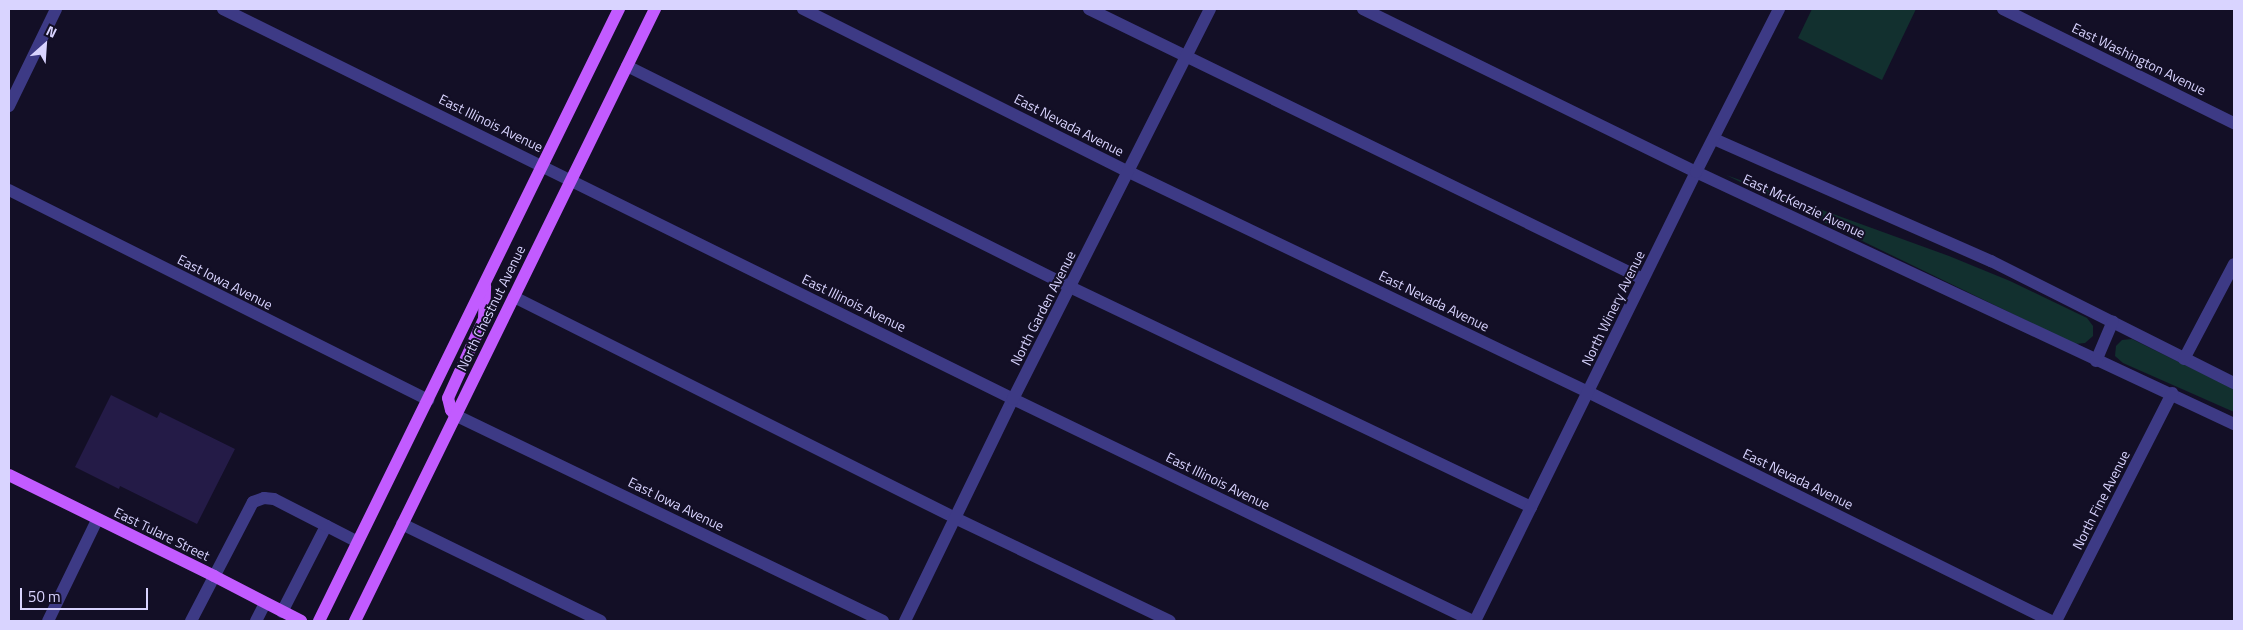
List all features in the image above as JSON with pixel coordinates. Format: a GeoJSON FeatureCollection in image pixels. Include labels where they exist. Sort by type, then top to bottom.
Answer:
{"type":"FeatureCollection","features":[{"type":"Feature","properties":{"kind":"main road","name":"North Chestnut Avenue"},"geometry":{"type":"LineString","coordinates":[[319,621],[619,9]]}},
{"type":"Feature","properties":{"kind":"main road","name":"North Chestnut Avenue"},"geometry":{"type":"LineString","coordinates":[[355,621],[655,9]]}},
{"type":"Feature","properties":{"kind":"main road"},"geometry":{"type":"LineString","coordinates":[[455,415],[451,410],[448,398],[484,319],[485,284]]}},
{"type":"Feature","properties":{"kind":"main road","name":"East Tulare Street"},"geometry":{"type":"LineString","coordinates":[[9,475],[301,621]]}},
{"type":"Feature","properties":{"kind":"street"},"geometry":{"type":"LineString","coordinates":[[9,106],[56,9]]}},
{"type":"Feature","properties":{"kind":"street","name":"East Illinois Avenue"},"geometry":{"type":"LineString","coordinates":[[223,9],[571,179],[1013,399],[1474,621]]}},
{"type":"Feature","properties":{"kind":"street","name":"East Nevada Avenue"},"geometry":{"type":"LineString","coordinates":[[803,9],[1129,172],[1588,392],[2051,621]]}},
{"type":"Feature","properties":{"kind":"street"},"geometry":{"type":"LineString","coordinates":[[1088,9],[1643,279]]}},
{"type":"Feature","properties":{"kind":"street","name":"North Garden Avenue"},"geometry":{"type":"LineString","coordinates":[[905,621],[1013,399],[1210,9]]}},
{"type":"Feature","properties":{"kind":"street","name":"East McKenzie Avenue"},"geometry":{"type":"LineString","coordinates":[[1363,9],[1696,172],[2096,361],[2172,393],[2234,424]]}},
{"type":"Feature","properties":{"kind":"street","name":"North Winery Avenue"},"geometry":{"type":"LineString","coordinates":[[1474,621],[1696,172],[1779,9]]}},
{"type":"Feature","properties":{"kind":"street","name":"East Washington Avenue"},"geometry":{"type":"LineString","coordinates":[[2003,9],[2234,123]]}},
{"type":"Feature","properties":{"kind":"street"},"geometry":{"type":"LineString","coordinates":[[627,66],[1070,287],[1531,507]]}},
{"type":"Feature","properties":{"kind":"street","name":"East McKenzie Avenue"},"geometry":{"type":"LineString","coordinates":[[1714,139],[1991,261],[2234,383]]}},
{"type":"Feature","properties":{"kind":"street","name":"East Iowa Avenue"},"geometry":{"type":"LineString","coordinates":[[9,190],[428,400]]}},
{"type":"Feature","properties":{"kind":"street"},"geometry":{"type":"LineString","coordinates":[[2184,359],[2234,264]]}},
{"type":"Feature","properties":{"kind":"street"},"geometry":{"type":"LineString","coordinates":[[514,297],[955,518],[1170,621]]}},
{"type":"Feature","properties":{"kind":"street"},"geometry":{"type":"LineString","coordinates":[[2096,361],[2113,321]]}},
{"type":"Feature","properties":{"kind":"street","name":"North Fine Avenue"},"geometry":{"type":"LineString","coordinates":[[2056,621],[2172,393]]}},
{"type":"Feature","properties":{"kind":"street","name":"East Iowa Avenue"},"geometry":{"type":"LineString","coordinates":[[455,415],[883,621]]}},
{"type":"Feature","properties":{"kind":"street"},"geometry":{"type":"LineString","coordinates":[[191,621],[252,502],[264,498],[274,499],[358,542]]}},
{"type":"Feature","properties":{"kind":"street"},"geometry":{"type":"LineString","coordinates":[[48,621],[97,520]]}},
{"type":"Feature","properties":{"kind":"street"},"geometry":{"type":"LineString","coordinates":[[402,524],[601,621]]}},
{"type":"Feature","properties":{"kind":"street"},"geometry":{"type":"LineString","coordinates":[[282,612],[326,526]]}},
{"type":"Feature","properties":{"kind":"street"},"geometry":{"type":"LineString","coordinates":[[256,621],[265,602]]}},
{"type":"Feature","properties":{"kind":"green space"},"geometry":{"type":"Polygon","coordinates":[[[1812,9],[1916,9],[1882,80],[1798,38],[1812,9]]]}},
{"type":"Feature","properties":{"kind":"green space"},"geometry":{"type":"Polygon","coordinates":[[[1726,175],[1949,256],[2010,281],[2087,318],[2093,326],[2093,336],[2085,343],[2075,344],[1726,175]]]}},
{"type":"Feature","properties":{"kind":"green space"},"geometry":{"type":"Polygon","coordinates":[[[2132,339],[2234,389],[2234,412],[2123,363],[2115,356],[2116,346],[2122,340],[2132,339]]]}},
{"type":"Feature","properties":{"kind":"building"},"geometry":{"type":"Polygon","coordinates":[[[111,395],[157,418],[160,412],[235,449],[197,524],[120,486],[119,489],[75,467],[111,395]]]}}]}
